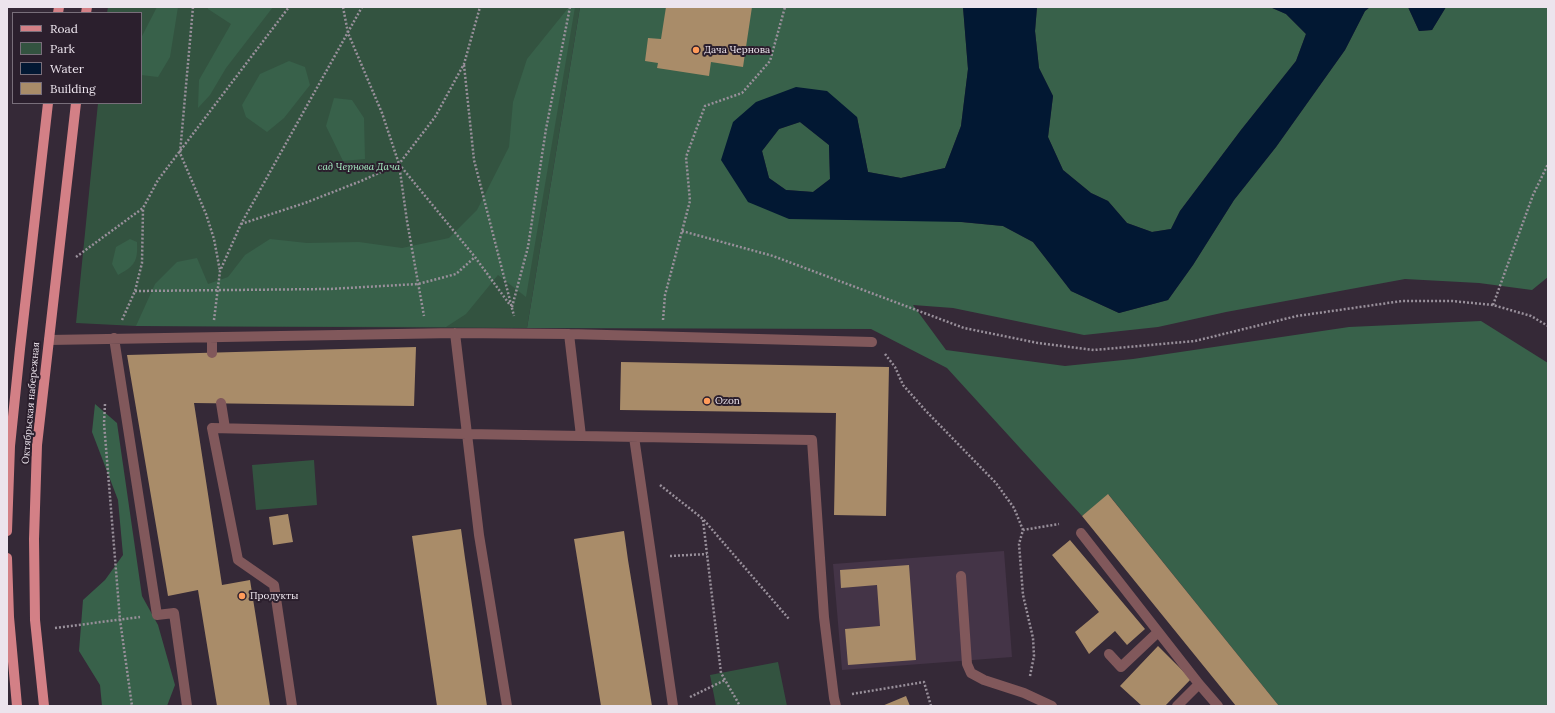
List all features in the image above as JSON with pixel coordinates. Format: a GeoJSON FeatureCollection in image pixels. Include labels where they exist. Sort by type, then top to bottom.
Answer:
{"type":"FeatureCollection","features":[{"type":"Feature","properties":{"kind":"main road","name":"Октябрьская набережная"},"geometry":{"type":"LineString","coordinates":[[7,531],[12,424],[48,104]]}},
{"type":"Feature","properties":{"kind":"main road","name":"Октябрьская набережная"},"geometry":{"type":"LineString","coordinates":[[44,706],[35,620],[34,539],[37,445],[76,104]]}},
{"type":"Feature","properties":{"kind":"main road"},"geometry":{"type":"LineString","coordinates":[[7,558],[9,617],[17,706]]}},
{"type":"Feature","properties":{"kind":"lane"},"geometry":{"type":"LineString","coordinates":[[49,340],[427,333],[516,333],[872,342]]}},
{"type":"Feature","properties":{"kind":"lane"},"geometry":{"type":"LineString","coordinates":[[455,333],[479,535],[507,706]]}},
{"type":"Feature","properties":{"kind":"lane"},"geometry":{"type":"LineString","coordinates":[[569,334],[581,436]]}},
{"type":"Feature","properties":{"kind":"lane"},"geometry":{"type":"LineString","coordinates":[[114,338],[157,615],[174,613],[186,706]]}},
{"type":"Feature","properties":{"kind":"lane"},"geometry":{"type":"LineString","coordinates":[[212,338],[212,353]]}},
{"type":"Feature","properties":{"kind":"lane"},"geometry":{"type":"LineString","coordinates":[[221,403],[226,428]]}},
{"type":"Feature","properties":{"kind":"lane"},"geometry":{"type":"LineString","coordinates":[[292,706],[274,585],[238,560],[212,428],[812,440],[824,617],[835,702]]}},
{"type":"Feature","properties":{"kind":"lane"},"geometry":{"type":"LineString","coordinates":[[634,436],[673,706]]}},
{"type":"Feature","properties":{"kind":"lane"},"geometry":{"type":"LineString","coordinates":[[1081,533],[1199,684],[1218,706]]}},
{"type":"Feature","properties":{"kind":"lane"},"geometry":{"type":"LineString","coordinates":[[961,576],[967,664],[971,673],[984,680],[1024,693],[1052,706]]}},
{"type":"Feature","properties":{"kind":"lane"},"geometry":{"type":"LineString","coordinates":[[1109,654],[1121,667],[1158,632]]}},
{"type":"Feature","properties":{"kind":"lane"},"geometry":{"type":"LineString","coordinates":[[1178,706],[1199,684]]}},
{"type":"Feature","properties":{"kind":"path"},"geometry":{"type":"LineString","coordinates":[[193,7],[180,153],[208,220],[214,239],[220,271],[212,338]]}},
{"type":"Feature","properties":{"kind":"path"},"geometry":{"type":"LineString","coordinates":[[70,261],[143,208],[158,180],[180,153],[289,7]]}},
{"type":"Feature","properties":{"kind":"path"},"geometry":{"type":"LineString","coordinates":[[343,7],[348,33],[382,113],[399,164],[427,333]]}},
{"type":"Feature","properties":{"kind":"path"},"geometry":{"type":"LineString","coordinates":[[220,271],[241,224],[362,7]]}},
{"type":"Feature","properties":{"kind":"path"},"geometry":{"type":"LineString","coordinates":[[241,224],[305,204],[399,164],[435,117],[464,64],[480,7]]}},
{"type":"Feature","properties":{"kind":"path"},"geometry":{"type":"LineString","coordinates":[[512,307],[528,248],[546,129],[570,7]]}},
{"type":"Feature","properties":{"kind":"path"},"geometry":{"type":"LineString","coordinates":[[662,336],[665,295],[690,201],[686,157],[704,106],[742,93],[770,61],[785,7]]}},
{"type":"Feature","properties":{"kind":"path"},"geometry":{"type":"LineString","coordinates":[[464,64],[474,160],[512,307],[516,333]]}},
{"type":"Feature","properties":{"kind":"path"},"geometry":{"type":"LineString","coordinates":[[399,164],[475,257],[512,307]]}},
{"type":"Feature","properties":{"kind":"path"},"geometry":{"type":"LineString","coordinates":[[1493,305],[1533,195],[1548,164]]}},
{"type":"Feature","properties":{"kind":"path"},"geometry":{"type":"LineString","coordinates":[[114,338],[135,291],[142,263],[143,208]]}},
{"type":"Feature","properties":{"kind":"path"},"geometry":{"type":"LineString","coordinates":[[682,231],[773,256],[964,328],[1038,343],[1094,350],[1195,341],[1297,316],[1402,301],[1452,301],[1493,305],[1531,316],[1548,326]]}},
{"type":"Feature","properties":{"kind":"path"},"geometry":{"type":"LineString","coordinates":[[135,291],[329,289],[418,284],[456,274],[475,257]]}},
{"type":"Feature","properties":{"kind":"path"},"geometry":{"type":"LineString","coordinates":[[872,342],[896,367],[904,385],[925,410],[996,483],[1014,508],[1023,530],[1019,544],[1023,595],[1033,638],[1034,656],[1031,672],[1024,693]]}},
{"type":"Feature","properties":{"kind":"path"},"geometry":{"type":"LineString","coordinates":[[105,400],[104,423],[120,620],[132,706]]}},
{"type":"Feature","properties":{"kind":"path"},"geometry":{"type":"LineString","coordinates":[[638,468],[703,519],[789,619]]}},
{"type":"Feature","properties":{"kind":"path"},"geometry":{"type":"LineString","coordinates":[[703,519],[721,673],[740,706]]}},
{"type":"Feature","properties":{"kind":"path"},"geometry":{"type":"LineString","coordinates":[[1023,530],[1060,524]]}},
{"type":"Feature","properties":{"kind":"path"},"geometry":{"type":"LineString","coordinates":[[651,558],[707,554]]}},
{"type":"Feature","properties":{"kind":"path"},"geometry":{"type":"LineString","coordinates":[[55,628],[157,615]]}},
{"type":"Feature","properties":{"kind":"path"},"geometry":{"type":"LineString","coordinates":[[673,706],[726,680]]}},
{"type":"Feature","properties":{"kind":"path"},"geometry":{"type":"LineString","coordinates":[[835,702],[924,682],[931,706]]}},
{"type":"Feature","properties":{"kind":"shaded area"},"geometry":{"type":"Polygon","coordinates":[[[1004,551],[1012,657],[842,670],[833,564],[1004,551]]]}},
{"type":"Feature","properties":{"kind":"green space","name":"сад Чернова Дача"},"geometry":{"type":"Polygon","coordinates":[[[108,7],[580,7],[527,328],[136,326],[76,323],[98,104],[142,104],[142,12],[107,12],[108,7]]]}},
{"type":"Feature","properties":{"kind":"green space"},"geometry":{"type":"Polygon","coordinates":[[[157,7],[178,7],[170,57],[158,77],[142,75],[142,36],[157,7]]]}},
{"type":"Feature","properties":{"kind":"green space"},"geometry":{"type":"Polygon","coordinates":[[[208,7],[273,7],[226,68],[210,95],[198,108],[199,80],[231,24],[208,9],[208,7]]]}},
{"type":"Feature","properties":{"kind":"green space"},"geometry":{"type":"Polygon","coordinates":[[[569,7],[575,7],[526,297],[498,275],[466,314],[446,327],[136,326],[155,284],[177,262],[197,258],[208,284],[228,277],[245,255],[270,239],[307,243],[359,242],[402,248],[449,238],[477,210],[509,147],[513,102],[527,59],[569,7]]]}},
{"type":"Feature","properties":{"kind":"green space"},"geometry":{"type":"Polygon","coordinates":[[[580,7],[963,7],[968,69],[961,126],[945,168],[901,178],[868,172],[857,117],[756,102],[748,202],[1003,226],[1033,242],[1071,291],[1119,313],[1168,300],[1193,265],[1234,200],[1276,147],[1345,50],[1365,11],[1370,7],[1408,7],[1419,31],[1432,30],[1446,7],[1548,7],[1548,277],[1532,290],[1479,283],[1405,279],[1226,312],[1158,327],[1084,335],[953,308],[913,305],[946,350],[1065,366],[1133,359],[1349,327],[1481,321],[1548,363],[1548,706],[1279,706],[1109,495],[1082,516],[947,368],[871,329],[527,328],[580,7]]]}},
{"type":"Feature","properties":{"kind":"green space"},"geometry":{"type":"Polygon","coordinates":[[[1037,7],[1270,7],[1286,14],[1306,34],[1296,61],[1241,130],[1180,211],[1171,229],[1152,232],[1127,223],[1108,201],[1091,193],[1063,170],[1048,137],[1053,96],[1039,68],[1035,31],[1037,7]]]}},
{"type":"Feature","properties":{"kind":"green space"},"geometry":{"type":"Polygon","coordinates":[[[289,61],[305,67],[310,85],[284,118],[267,132],[246,117],[242,105],[260,74],[289,61]]]}},
{"type":"Feature","properties":{"kind":"green space"},"geometry":{"type":"Polygon","coordinates":[[[334,98],[352,100],[364,118],[365,159],[343,161],[326,126],[334,98]]]}},
{"type":"Feature","properties":{"kind":"green space"},"geometry":{"type":"Polygon","coordinates":[[[800,122],[829,145],[830,179],[813,192],[786,190],[769,178],[762,151],[779,129],[800,122]]]}},
{"type":"Feature","properties":{"kind":"green space"},"geometry":{"type":"Polygon","coordinates":[[[130,239],[137,242],[136,258],[132,266],[118,275],[112,264],[116,247],[130,239]]]}},
{"type":"Feature","properties":{"kind":"green space"},"geometry":{"type":"Polygon","coordinates":[[[95,404],[117,423],[142,596],[158,625],[175,685],[167,706],[102,706],[100,685],[79,651],[83,600],[105,580],[123,555],[118,500],[92,432],[95,404]]]}},
{"type":"Feature","properties":{"kind":"green space"},"geometry":{"type":"Polygon","coordinates":[[[314,460],[317,505],[256,510],[252,465],[314,460]]]}},
{"type":"Feature","properties":{"kind":"green space"},"geometry":{"type":"Polygon","coordinates":[[[778,662],[787,706],[716,706],[710,675],[778,662]]]}},
{"type":"Feature","properties":{"kind":"water"},"geometry":{"type":"Polygon","coordinates":[[[963,7],[1037,7],[1035,31],[1039,68],[1053,96],[1048,137],[1063,170],[1091,193],[1108,201],[1127,223],[1152,232],[1171,229],[1180,211],[1241,130],[1296,61],[1306,34],[1286,14],[1270,7],[1370,7],[1365,11],[1345,50],[1276,147],[1234,200],[1193,265],[1168,300],[1119,313],[1071,291],[1033,242],[1003,226],[962,222],[789,219],[748,202],[721,160],[733,122],[756,102],[796,87],[827,91],[857,117],[868,172],[901,178],[945,168],[961,126],[968,69],[963,7]],[[800,122],[779,129],[762,151],[769,178],[786,190],[813,192],[830,179],[829,145],[800,122]]]}},
{"type":"Feature","properties":{"kind":"water"},"geometry":{"type":"Polygon","coordinates":[[[1408,7],[1446,7],[1432,30],[1419,31],[1408,7]]]}},
{"type":"Feature","properties":{"kind":"building","name":"Дача Чернова"},"geometry":{"type":"Polygon","coordinates":[[[666,7],[752,7],[743,67],[711,62],[709,76],[657,68],[658,63],[645,61],[648,38],[661,39],[666,7]]]}},
{"type":"Feature","properties":{"kind":"building"},"geometry":{"type":"Polygon","coordinates":[[[416,347],[414,406],[194,403],[222,585],[250,580],[270,706],[217,706],[198,590],[168,596],[127,355],[416,347]]]}},
{"type":"Feature","properties":{"kind":"building"},"geometry":{"type":"Polygon","coordinates":[[[621,362],[889,367],[886,516],[834,515],[836,413],[620,410],[621,362]]]}},
{"type":"Feature","properties":{"kind":"building"},"geometry":{"type":"Polygon","coordinates":[[[1108,494],[1279,706],[1236,706],[1082,516],[1108,494]]]}},
{"type":"Feature","properties":{"kind":"building"},"geometry":{"type":"Polygon","coordinates":[[[288,514],[293,542],[273,545],[269,517],[288,514]]]}},
{"type":"Feature","properties":{"kind":"building"},"geometry":{"type":"Polygon","coordinates":[[[461,529],[487,706],[437,706],[412,536],[461,529]]]}},
{"type":"Feature","properties":{"kind":"building"},"geometry":{"type":"Polygon","coordinates":[[[624,531],[652,706],[601,706],[574,539],[624,531]]]}},
{"type":"Feature","properties":{"kind":"building"},"geometry":{"type":"Polygon","coordinates":[[[1070,540],[1145,629],[1127,645],[1115,631],[1089,654],[1075,632],[1099,612],[1052,555],[1070,540]]]}},
{"type":"Feature","properties":{"kind":"building"},"geometry":{"type":"Polygon","coordinates":[[[909,565],[916,660],[848,665],[845,629],[880,626],[877,585],[841,588],[840,570],[909,565]]]}},
{"type":"Feature","properties":{"kind":"building"},"geometry":{"type":"Polygon","coordinates":[[[1158,646],[1191,679],[1165,706],[1142,706],[1120,686],[1158,646]]]}},
{"type":"Feature","properties":{"kind":"building"},"geometry":{"type":"Polygon","coordinates":[[[906,696],[910,706],[882,706],[906,696]]]}},
{"type":"Feature","properties":{"kind":"place","name":"Дача Чернова"},"geometry":{"type":"Point","coordinates":[696,50]}},
{"type":"Feature","properties":{"kind":"place","name":"Ozon"},"geometry":{"type":"Point","coordinates":[707,401]}},
{"type":"Feature","properties":{"kind":"place","name":"Продукты"},"geometry":{"type":"Point","coordinates":[242,596]}}]}
